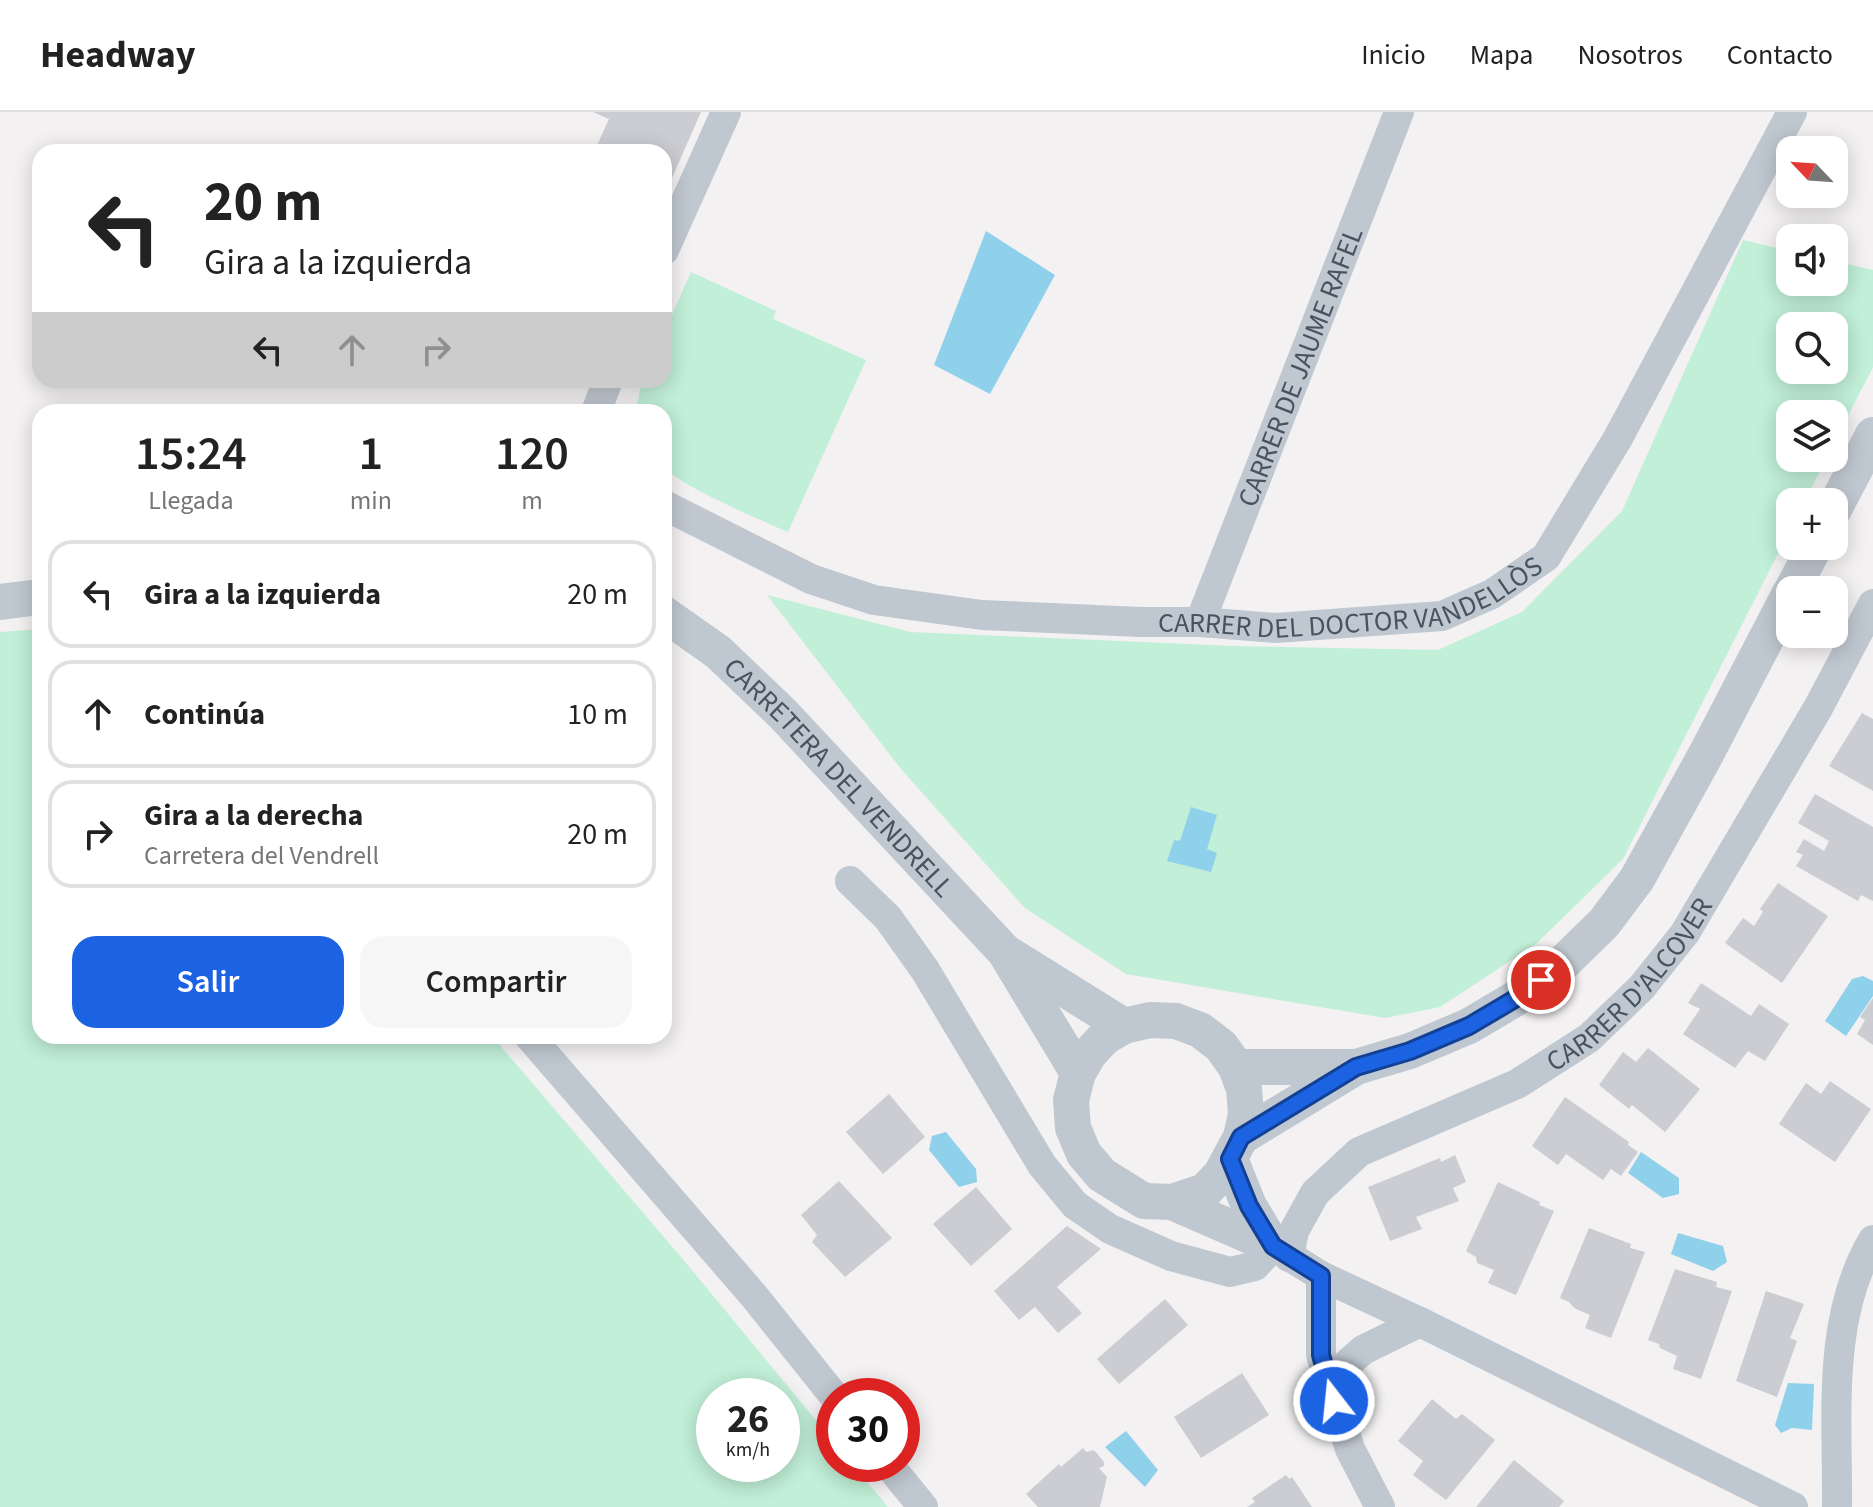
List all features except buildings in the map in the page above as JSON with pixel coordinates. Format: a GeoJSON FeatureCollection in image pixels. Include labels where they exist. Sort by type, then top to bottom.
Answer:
{"type":"FeatureCollection","features":[{"type":"Feature","properties":{"kind":"street"},"geometry":{"type":"LineString","coordinates":[[672,232],[726,112]]}},
{"type":"Feature","properties":{"kind":"street","name":"CARRER DE JAUME RAFEL"},"geometry":{"type":"LineString","coordinates":[[1200,622],[1399,112]]}},
{"type":"Feature","properties":{"kind":"street","name":"CARRER DEL DOCTOR VANDELLÒS"},"geometry":{"type":"LineString","coordinates":[[672,509],[811,579],[874,600],[982,615],[1200,622],[1276,628],[1442,616],[1492,594],[1546,557],[1618,438],[1792,112]]}},
{"type":"Feature","properties":{"kind":"street"},"geometry":{"type":"LineString","coordinates":[[1845,488],[1873,435]]}},
{"type":"Feature","properties":{"kind":"street"},"geometry":{"type":"LineString","coordinates":[[0,602],[32,598]]}},
{"type":"Feature","properties":{"kind":"street","name":"CARRER D'ALCOVER"},"geometry":{"type":"LineString","coordinates":[[1281,1252],[1315,1193],[1359,1152],[1517,1084],[1589,1038],[1642,987],[1685,933],[1818,708],[1873,604]]}},
{"type":"Feature","properties":{"kind":"street","name":"CARRETERA DEL VENDRELL"},"geometry":{"type":"LineString","coordinates":[[672,620],[718,652],[783,714],[1005,952],[1078,1073]]}},
{"type":"Feature","properties":{"kind":"street"},"geometry":{"type":"LineString","coordinates":[[1236,1067],[1356,1067],[1410,1051],[1469,1026],[1518,997],[1563,963],[1604,923],[1637,879],[1776,621]]}},
{"type":"Feature","properties":{"kind":"street"},"geometry":{"type":"LineString","coordinates":[[850,881],[888,918],[925,970],[1042,1165],[1075,1205],[1110,1229],[1171,1256],[1230,1272],[1255,1266],[1281,1252]]}},
{"type":"Feature","properties":{"kind":"street","name":"CARRETERA DEL VENDRELL"},"geometry":{"type":"LineString","coordinates":[[1005,952],[1124,1026]]}},
{"type":"Feature","properties":{"kind":"street"},"geometry":{"type":"LineString","coordinates":[[1150,1020],[1176,1021],[1188,1025],[1221,1046],[1236,1067],[1244,1089],[1246,1114],[1236,1148],[1221,1174],[1205,1191],[1172,1202],[1144,1201],[1102,1175],[1084,1154],[1073,1128],[1071,1100],[1078,1073],[1089,1054],[1105,1037],[1124,1026],[1150,1020]]}},
{"type":"Feature","properties":{"kind":"street"},"geometry":{"type":"LineString","coordinates":[[536,1044],[754,1296],[820,1378]]}},
{"type":"Feature","properties":{"kind":"street"},"geometry":{"type":"LineString","coordinates":[[1236,1148],[1356,1067]]}},
{"type":"Feature","properties":{"kind":"street"},"geometry":{"type":"LineString","coordinates":[[1236,1148],[1249,1206],[1281,1252]]}},
{"type":"Feature","properties":{"kind":"street"},"geometry":{"type":"LineString","coordinates":[[1172,1202],[1281,1252],[1321,1276],[1793,1507]]}},
{"type":"Feature","properties":{"kind":"street"},"geometry":{"type":"LineString","coordinates":[[1837,1507],[1839,1356],[1847,1307],[1861,1260],[1873,1240]]}},
{"type":"Feature","properties":{"kind":"street"},"geometry":{"type":"LineString","coordinates":[[1321,1276],[1321,1355],[1350,1449],[1380,1507]]}},
{"type":"Feature","properties":{"kind":"street"},"geometry":{"type":"LineString","coordinates":[[1331,1390],[1346,1365],[1363,1350],[1420,1322]]}},
{"type":"Feature","properties":{"kind":"street"},"geometry":{"type":"LineString","coordinates":[[903,1482],[923,1507]]}},
{"type":"Feature","properties":{"kind":"green space"},"geometry":{"type":"Polygon","coordinates":[[[1743,240],[1776,248],[1776,296],[1848,296],[1848,264],[1873,270],[1873,367],[1848,416],[1848,400],[1776,400],[1776,472],[1820,472],[1811,488],[1776,488],[1776,558],[1623,859],[1536,944],[1440,1007],[1385,1018],[1126,974],[1025,908],[901,769],[767,595],[910,632],[1233,646],[1438,650],[1522,612],[1622,511],[1743,240]]]}},
{"type":"Feature","properties":{"kind":"green space"},"geometry":{"type":"Polygon","coordinates":[[[691,272],[776,311],[773,319],[866,360],[788,532],[722,502],[672,474],[672,404],[637,404],[640,388],[672,388],[672,315],[691,272]]]}},
{"type":"Feature","properties":{"kind":"green space"},"geometry":{"type":"Polygon","coordinates":[[[32,630],[32,1044],[499,1044],[781,1378],[696,1378],[696,1482],[800,1482],[800,1401],[816,1420],[816,1482],[867,1482],[888,1507],[0,1507],[0,632],[32,630]]]}},
{"type":"Feature","properties":{"kind":"water"},"geometry":{"type":"Polygon","coordinates":[[[986,231],[1055,275],[990,394],[934,365],[986,231]]]}},
{"type":"Feature","properties":{"kind":"water"},"geometry":{"type":"Polygon","coordinates":[[[1191,807],[1217,815],[1207,849],[1217,853],[1211,872],[1167,861],[1174,840],[1180,841],[1191,807]]]}},
{"type":"Feature","properties":{"kind":"water"},"geometry":{"type":"Polygon","coordinates":[[[1863,976],[1873,981],[1873,996],[1846,1036],[1825,1021],[1852,979],[1863,976]]]}},
{"type":"Feature","properties":{"kind":"water"},"geometry":{"type":"Polygon","coordinates":[[[946,1132],[976,1169],[977,1182],[959,1187],[929,1150],[932,1136],[946,1132]]]}},
{"type":"Feature","properties":{"kind":"water"},"geometry":{"type":"Polygon","coordinates":[[[1641,1152],[1679,1178],[1679,1194],[1663,1198],[1628,1173],[1641,1152]]]}},
{"type":"Feature","properties":{"kind":"water"},"geometry":{"type":"Polygon","coordinates":[[[1678,1233],[1723,1246],[1727,1262],[1713,1271],[1671,1254],[1678,1233]]]}},
{"type":"Feature","properties":{"kind":"water"},"geometry":{"type":"Polygon","coordinates":[[[1788,1383],[1814,1384],[1812,1430],[1792,1428],[1781,1433],[1775,1425],[1788,1383]]]}},
{"type":"Feature","properties":{"kind":"water"},"geometry":{"type":"Polygon","coordinates":[[[1126,1431],[1158,1470],[1145,1487],[1105,1447],[1126,1431]]]}},
{"type":"Feature","properties":{"kind":"route"},"geometry":{"type":"LineString","coordinates":[[1334,1401],[1321,1355],[1321,1276],[1273,1246],[1249,1206],[1230,1159],[1241,1137],[1356,1067],[1410,1051],[1469,1026],[1541,980]]}}]}
